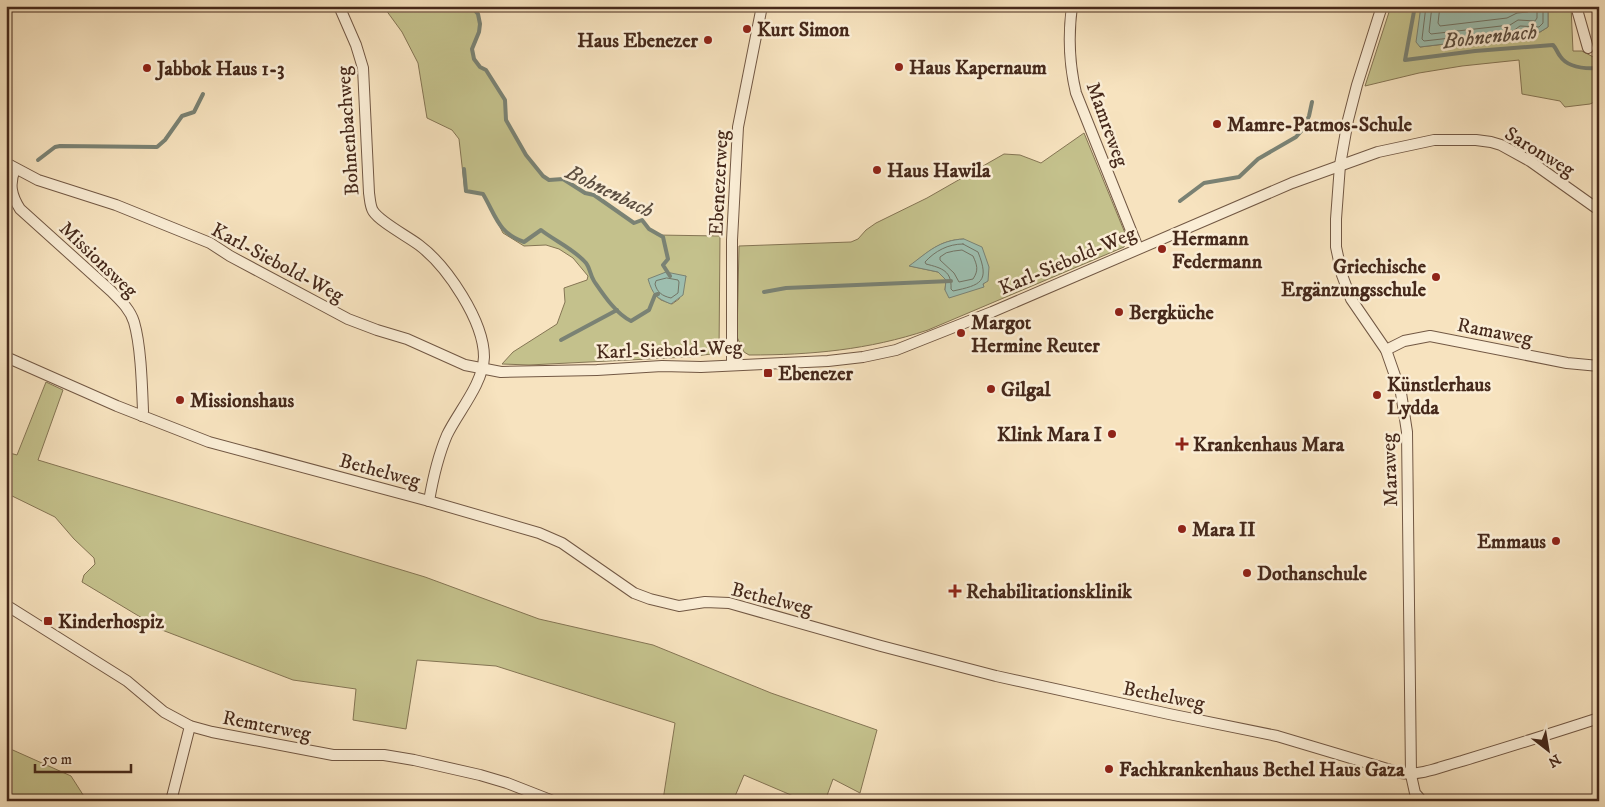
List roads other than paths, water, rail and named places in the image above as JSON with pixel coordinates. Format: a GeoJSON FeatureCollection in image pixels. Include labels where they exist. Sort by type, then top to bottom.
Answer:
{"type":"FeatureCollection","features":[{"type":"Feature","properties":{"kind":"street","name":"Bohnenbachweg"},"geometry":{"type":"LineString","coordinates":[[339,6],[356,45],[362,68],[368,193],[371,206],[378,216],[432,256],[446,271],[475,320],[483,348],[484,360],[476,384],[444,444],[433,478],[429,501]]}},
{"type":"Feature","properties":{"kind":"street","name":"Ebenezerweg"},"geometry":{"type":"LineString","coordinates":[[732,364],[732,240],[738,128],[762,6]]}},
{"type":"Feature","properties":{"kind":"street","name":"Mamreweg"},"geometry":{"type":"LineString","coordinates":[[1072,6],[1069,35],[1072,76],[1076,93],[1138,248]]}},
{"type":"Feature","properties":{"kind":"street","name":"Maraweg"},"geometry":{"type":"LineString","coordinates":[[1382,6],[1348,120],[1340,166],[1336,234],[1339,266],[1351,299],[1386,350],[1401,393],[1407,432],[1410,774]]}},
{"type":"Feature","properties":{"kind":"street"},"geometry":{"type":"LineString","coordinates":[[1576,6],[1588,48]]}},
{"type":"Feature","properties":{"kind":"street","name":"Saronweg"},"geometry":{"type":"LineString","coordinates":[[1340,166],[1378,152],[1434,140],[1491,142],[1514,152],[1598,209]]}},
{"type":"Feature","properties":{"kind":"street","name":"Karl-Siebold-Weg"},"geometry":{"type":"LineString","coordinates":[[11,166],[38,180],[116,205],[210,243],[230,256],[348,318],[377,330],[407,339],[465,365],[481,369],[519,372],[828,361],[896,350],[992,312],[1292,183],[1340,166]]}},
{"type":"Feature","properties":{"kind":"street","name":"Missionsweg"},"geometry":{"type":"LineString","coordinates":[[11,166],[11,184],[15,202],[20,209],[111,290],[125,305],[134,321],[141,374],[144,411],[142,416]]}},
{"type":"Feature","properties":{"kind":"street","name":"Ramaweg"},"geometry":{"type":"LineString","coordinates":[[1386,350],[1404,340],[1430,336],[1567,363],[1599,366]]}},
{"type":"Feature","properties":{"kind":"street","name":"Bethelweg"},"geometry":{"type":"LineString","coordinates":[[6,358],[142,416],[209,442],[429,501],[553,538],[634,592],[656,601],[679,606],[705,602],[729,603],[996,676],[1277,736],[1410,774]]}},
{"type":"Feature","properties":{"kind":"street","name":"Remterweg"},"geometry":{"type":"LineString","coordinates":[[6,605],[127,682],[164,712],[190,726],[332,755],[384,755],[414,760],[480,774],[553,801]]}},
{"type":"Feature","properties":{"kind":"street"},"geometry":{"type":"LineString","coordinates":[[1422,801],[1415,793],[1410,774],[1534,740],[1599,718]]}},
{"type":"Feature","properties":{"kind":"street"},"geometry":{"type":"LineString","coordinates":[[171,801],[190,726]]}},
{"type":"Feature","properties":{"kind":"water"},"geometry":{"type":"Polygon","coordinates":[[[1421,6],[1548,6],[1548,27],[1540,32],[1520,31],[1519,35],[1420,47],[1416,42],[1421,6]]]}},
{"type":"Feature","properties":{"kind":"water"},"geometry":{"type":"Polygon","coordinates":[[[964,239],[982,247],[989,267],[988,281],[983,284],[984,287],[949,298],[945,290],[946,280],[938,272],[909,266],[941,244],[964,239]]]}},
{"type":"Feature","properties":{"kind":"water"},"geometry":{"type":"Polygon","coordinates":[[[666,272],[686,276],[683,295],[671,304],[656,295],[648,279],[666,272]]]}},
{"type":"Feature","properties":{"kind":"waterway","name":"Bohnenbach"},"geometry":{"type":"LineString","coordinates":[[464,6],[473,8],[478,14],[480,24],[472,49],[474,59],[480,67],[486,70],[505,100],[506,120],[526,155],[543,176],[549,180],[563,179],[585,193],[594,195],[634,223],[642,220],[649,229],[663,237],[668,259],[663,265],[670,276]]}},
{"type":"Feature","properties":{"kind":"waterway","name":"Bohnenbach"},"geometry":{"type":"LineString","coordinates":[[1415,6],[1405,60],[1475,51],[1553,45],[1563,60],[1568,63],[1583,68],[1599,68]]}},
{"type":"Feature","properties":{"kind":"waterway","name":"Bohnenbach"},"geometry":{"type":"LineString","coordinates":[[38,160],[55,147],[60,146],[157,147],[165,140],[182,116],[194,112],[203,94]]}},
{"type":"Feature","properties":{"kind":"waterway","name":"Bohnenbach"},"geometry":{"type":"LineString","coordinates":[[1180,201],[1204,183],[1239,177],[1258,159],[1296,137],[1303,129],[1309,116],[1312,102]]}},
{"type":"Feature","properties":{"kind":"waterway","name":"Bohnenbach"},"geometry":{"type":"LineString","coordinates":[[464,169],[466,191],[483,194],[499,223],[508,234],[524,242],[541,230],[570,249],[586,263],[601,292],[625,318],[631,321],[649,310],[655,295],[658,294]]}},
{"type":"Feature","properties":{"kind":"waterway","name":"Bohnenbach"},"geometry":{"type":"LineString","coordinates":[[764,292],[786,288],[951,281]]}},
{"type":"Feature","properties":{"kind":"waterway"},"geometry":{"type":"LineString","coordinates":[[561,340],[617,310]]}},
{"type":"Feature","properties":{"kind":"place","name":"Kurt Simon"},"geometry":{"type":"Point","coordinates":[747,29]}},
{"type":"Feature","properties":{"kind":"place","name":"Haus Ebenezer"},"geometry":{"type":"Point","coordinates":[708,40]}},
{"type":"Feature","properties":{"kind":"place","name":"Haus Kapernaum"},"geometry":{"type":"Point","coordinates":[899,67]}},
{"type":"Feature","properties":{"kind":"place","name":"Jabbok Haus 1-3"},"geometry":{"type":"Point","coordinates":[147,68]}},
{"type":"Feature","properties":{"kind":"place","name":"Mamre-Patmos-Schule"},"geometry":{"type":"Point","coordinates":[1217,124]}},
{"type":"Feature","properties":{"kind":"place","name":"Haus Hawila"},"geometry":{"type":"Point","coordinates":[877,170]}},
{"type":"Feature","properties":{"kind":"place","name":"Hermann Federmann"},"geometry":{"type":"Point","coordinates":[1162,249]}},
{"type":"Feature","properties":{"kind":"place","name":"Griechische Ergänzungsschule"},"geometry":{"type":"Point","coordinates":[1436,277]}},
{"type":"Feature","properties":{"kind":"place","name":"Bergküche"},"geometry":{"type":"Point","coordinates":[1119,312]}},
{"type":"Feature","properties":{"kind":"place","name":"Margot Hermine Reuter"},"geometry":{"type":"Point","coordinates":[961,333]}},
{"type":"Feature","properties":{"kind":"place","name":"Ebenezer"},"geometry":{"type":"Point","coordinates":[768,373]}},
{"type":"Feature","properties":{"kind":"place","name":"Gilgal"},"geometry":{"type":"Point","coordinates":[991,389]}},
{"type":"Feature","properties":{"kind":"place","name":"Künstlerhaus Lydda"},"geometry":{"type":"Point","coordinates":[1377,395]}},
{"type":"Feature","properties":{"kind":"place","name":"Missionshaus"},"geometry":{"type":"Point","coordinates":[180,400]}},
{"type":"Feature","properties":{"kind":"place","name":"Klink Mara I"},"geometry":{"type":"Point","coordinates":[1112,434]}},
{"type":"Feature","properties":{"kind":"place","name":"Krankenhaus Mara"},"geometry":{"type":"Point","coordinates":[1182,444]}},
{"type":"Feature","properties":{"kind":"place","name":"Mara II"},"geometry":{"type":"Point","coordinates":[1182,529]}},
{"type":"Feature","properties":{"kind":"place","name":"Emmaus"},"geometry":{"type":"Point","coordinates":[1556,541]}},
{"type":"Feature","properties":{"kind":"place","name":"Dothanschule"},"geometry":{"type":"Point","coordinates":[1247,573]}},
{"type":"Feature","properties":{"kind":"place","name":"Rehabilitationsklinik"},"geometry":{"type":"Point","coordinates":[955,591]}},
{"type":"Feature","properties":{"kind":"place","name":"Kinderhospiz"},"geometry":{"type":"Point","coordinates":[48,621]}},
{"type":"Feature","properties":{"kind":"place","name":"Fachkrankenhaus Bethel Haus Gaza"},"geometry":{"type":"Point","coordinates":[1109,769]}}]}
